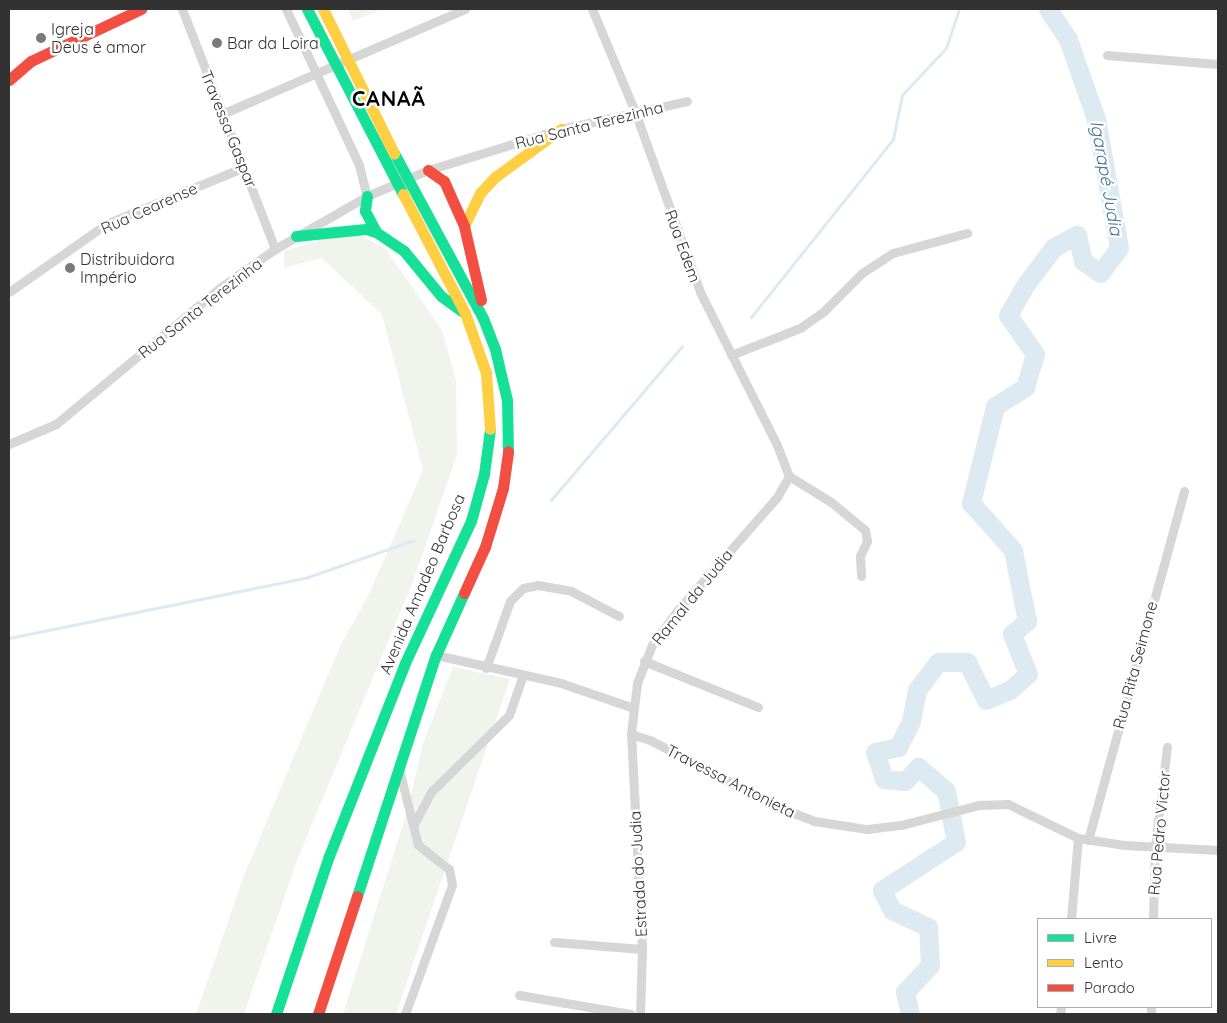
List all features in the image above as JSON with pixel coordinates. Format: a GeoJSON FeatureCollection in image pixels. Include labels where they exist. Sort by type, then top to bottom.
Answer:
{"type":"FeatureCollection","features":[{"type":"Feature","properties":{"kind":"main road"},"geometry":{"type":"LineString","coordinates":[[9,80],[31,60],[141,9]]}},
{"type":"Feature","properties":{"kind":"main road","name":"Avenida Amadeo Barbosa"},"geometry":{"type":"LineString","coordinates":[[276,1014],[329,856],[405,663],[471,521],[484,474],[491,420],[490,403],[480,348],[465,313],[307,9]]}},
{"type":"Feature","properties":{"kind":"main road"},"geometry":{"type":"LineString","coordinates":[[323,9],[395,156],[484,318]]}},
{"type":"Feature","properties":{"kind":"main road"},"geometry":{"type":"LineString","coordinates":[[464,226],[480,193],[495,177],[561,129]]}},
{"type":"Feature","properties":{"kind":"main road"},"geometry":{"type":"LineString","coordinates":[[318,1014],[436,655],[485,547],[507,463],[507,400],[495,349],[484,318],[464,226],[444,180],[428,170]]}},
{"type":"Feature","properties":{"kind":"main road"},"geometry":{"type":"LineString","coordinates":[[367,196],[364,211],[376,232]]}},
{"type":"Feature","properties":{"kind":"main road"},"geometry":{"type":"LineString","coordinates":[[296,236],[360,229],[376,232],[404,251],[441,296],[465,313]]}},
{"type":"Feature","properties":{"kind":"street","name":"Travessa Gaspar"},"geometry":{"type":"LineString","coordinates":[[182,9],[276,249]]}},
{"type":"Feature","properties":{"kind":"street"},"geometry":{"type":"LineString","coordinates":[[286,9],[317,71],[359,165],[367,196]]}},
{"type":"Feature","properties":{"kind":"street"},"geometry":{"type":"LineString","coordinates":[[222,114],[317,71],[465,9]]}},
{"type":"Feature","properties":{"kind":"street","name":"Rua Edem"},"geometry":{"type":"LineString","coordinates":[[592,9],[635,112],[700,292],[789,476]]}},
{"type":"Feature","properties":{"kind":"street"},"geometry":{"type":"LineString","coordinates":[[1107,55],[1218,64]]}},
{"type":"Feature","properties":{"kind":"street","name":"Rua Santa Terezinha"},"geometry":{"type":"LineString","coordinates":[[9,444],[56,424],[221,287],[296,236],[367,196],[428,170],[561,129],[687,101]]}},
{"type":"Feature","properties":{"kind":"street","name":"Rua Cearense"},"geometry":{"type":"LineString","coordinates":[[9,292],[106,224],[244,167]]}},
{"type":"Feature","properties":{"kind":"street"},"geometry":{"type":"LineString","coordinates":[[731,355],[800,328],[824,311],[862,273],[893,253],[967,233]]}},
{"type":"Feature","properties":{"kind":"street"},"geometry":{"type":"LineString","coordinates":[[789,476],[831,502],[865,530],[867,542],[860,556],[861,576]]}},
{"type":"Feature","properties":{"kind":"street","name":"Ramal da Judia"},"geometry":{"type":"LineString","coordinates":[[632,734],[633,708],[644,661],[677,611],[772,502],[789,476]]}},
{"type":"Feature","properties":{"kind":"street","name":"Rua Rita Seimone"},"geometry":{"type":"LineString","coordinates":[[1088,840],[1184,492]]}},
{"type":"Feature","properties":{"kind":"street"},"geometry":{"type":"LineString","coordinates":[[486,668],[510,601],[526,587],[546,586],[571,591],[619,616]]}},
{"type":"Feature","properties":{"kind":"street"},"geometry":{"type":"LineString","coordinates":[[436,655],[486,668],[561,683],[633,708]]}},
{"type":"Feature","properties":{"kind":"street"},"geometry":{"type":"LineString","coordinates":[[644,661],[758,707]]}},
{"type":"Feature","properties":{"kind":"street"},"geometry":{"type":"LineString","coordinates":[[413,826],[432,791],[510,715],[523,675]]}},
{"type":"Feature","properties":{"kind":"street","name":"Travessa Antonieta"},"geometry":{"type":"LineString","coordinates":[[632,734],[652,741],[795,814],[814,821],[868,829],[900,825],[980,805],[1014,806],[1078,838],[1218,850]]}},
{"type":"Feature","properties":{"kind":"street","name":"Estrada do Judia"},"geometry":{"type":"LineString","coordinates":[[632,734],[642,949],[640,1014]]}},
{"type":"Feature","properties":{"kind":"street","name":"Rua Pedro Victor"},"geometry":{"type":"LineString","coordinates":[[1153,918],[1155,846],[1168,747]]}},
{"type":"Feature","properties":{"kind":"street"},"geometry":{"type":"LineString","coordinates":[[399,769],[418,846],[448,869],[452,885],[405,1014]]}},
{"type":"Feature","properties":{"kind":"street"},"geometry":{"type":"LineString","coordinates":[[1071,918],[1078,838]]}},
{"type":"Feature","properties":{"kind":"street"},"geometry":{"type":"LineString","coordinates":[[554,942],[642,949]]}},
{"type":"Feature","properties":{"kind":"street"},"geometry":{"type":"LineString","coordinates":[[519,995],[630,1014]]}},
{"type":"Feature","properties":{"kind":"shaded area"},"geometry":{"type":"Polygon","coordinates":[[[348,9],[383,9],[353,21],[348,9]]]}},
{"type":"Feature","properties":{"kind":"shaded area"},"geometry":{"type":"Polygon","coordinates":[[[357,234],[385,248],[442,330],[456,380],[457,455],[414,579],[298,858],[244,1014],[196,1014],[243,878],[340,646],[370,592],[423,470],[382,315],[322,258],[284,268],[284,251],[322,240],[357,234]]]}},
{"type":"Feature","properties":{"kind":"shaded area"},"geometry":{"type":"Polygon","coordinates":[[[453,667],[510,679],[396,1014],[343,1014],[408,808],[423,743],[453,667]]]}},
{"type":"Feature","properties":{"kind":"waterway"},"geometry":{"type":"LineString","coordinates":[[751,317],[893,139],[902,95],[946,48],[959,9]]}},
{"type":"Feature","properties":{"kind":"waterway","name":"Igarapé Judia"},"geometry":{"type":"LineString","coordinates":[[910,1014],[905,992],[930,965],[928,927],[892,910],[882,890],[956,842],[946,791],[918,767],[905,781],[884,779],[875,752],[898,747],[911,721],[917,690],[938,662],[967,662],[986,700],[1010,690],[1028,674],[1012,634],[1027,621],[1013,550],[971,503],[995,406],[1025,387],[1035,354],[1008,315],[1026,284],[1054,247],[1077,235],[1083,261],[1100,273],[1119,248],[1096,119],[1068,39],[1048,9]]}},
{"type":"Feature","properties":{"kind":"waterway"},"geometry":{"type":"LineString","coordinates":[[551,500],[682,346]]}},
{"type":"Feature","properties":{"kind":"waterway"},"geometry":{"type":"LineString","coordinates":[[9,638],[308,577],[414,540]]}},
{"type":"Feature","properties":{"kind":"traffic: fast"},"geometry":{"type":"LineString","coordinates":[[307,9],[403,194]]}},
{"type":"Feature","properties":{"kind":"traffic: fast"},"geometry":{"type":"LineString","coordinates":[[394,153],[483,318],[495,349],[507,400],[508,451]]}},
{"type":"Feature","properties":{"kind":"traffic: fast"},"geometry":{"type":"LineString","coordinates":[[367,196],[365,211],[376,232],[404,251],[441,296],[464,313]]}},
{"type":"Feature","properties":{"kind":"traffic: fast"},"geometry":{"type":"LineString","coordinates":[[296,236],[366,229],[376,232]]}},
{"type":"Feature","properties":{"kind":"traffic: fast"},"geometry":{"type":"LineString","coordinates":[[276,1014],[329,856],[405,663],[471,521],[484,474],[490,429]]}},
{"type":"Feature","properties":{"kind":"traffic: fast"},"geometry":{"type":"LineString","coordinates":[[357,896],[436,655],[464,593]]}},
{"type":"Feature","properties":{"kind":"traffic: slow"},"geometry":{"type":"LineString","coordinates":[[323,9],[394,153]]}},
{"type":"Feature","properties":{"kind":"traffic: slow"},"geometry":{"type":"LineString","coordinates":[[464,226],[480,193],[495,177],[561,129]]}},
{"type":"Feature","properties":{"kind":"traffic: slow"},"geometry":{"type":"LineString","coordinates":[[403,194],[465,313],[486,373],[490,429]]}},
{"type":"Feature","properties":{"kind":"traffic: jam"},"geometry":{"type":"LineString","coordinates":[[9,80],[31,61],[141,9]]}},
{"type":"Feature","properties":{"kind":"traffic: jam"},"geometry":{"type":"LineString","coordinates":[[428,170],[444,181],[464,226],[481,300]]}},
{"type":"Feature","properties":{"kind":"traffic: jam"},"geometry":{"type":"LineString","coordinates":[[464,593],[485,547],[503,488],[508,451]]}},
{"type":"Feature","properties":{"kind":"traffic: jam"},"geometry":{"type":"LineString","coordinates":[[318,1014],[357,896]]}},
{"type":"Feature","properties":{"kind":"place","name":"Igreja Deus é amor"},"geometry":{"type":"Point","coordinates":[41,38]}},
{"type":"Feature","properties":{"kind":"place","name":"Bar da Loira"},"geometry":{"type":"Point","coordinates":[217,43]}},
{"type":"Feature","properties":{"kind":"place","name":"Distribuidora Império"},"geometry":{"type":"Point","coordinates":[70,268]}},
{"type":"Feature","properties":{"kind":"district","name":"CANAÃ"},"geometry":{"type":"Point","coordinates":[389,98]}}]}
